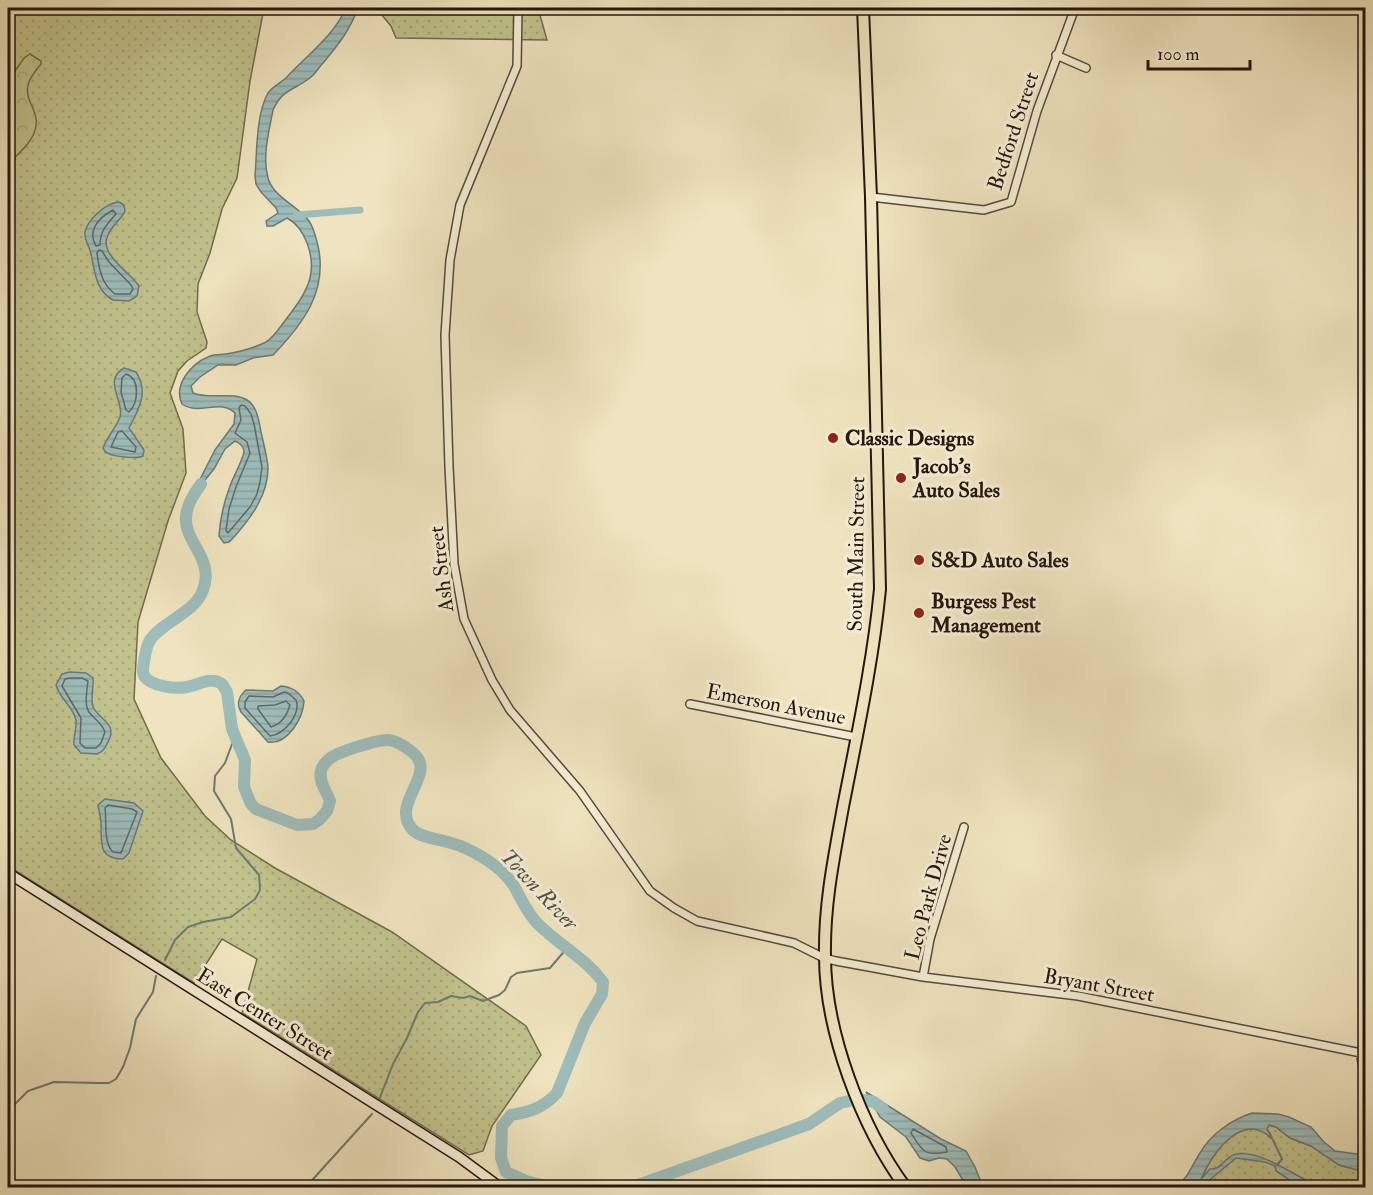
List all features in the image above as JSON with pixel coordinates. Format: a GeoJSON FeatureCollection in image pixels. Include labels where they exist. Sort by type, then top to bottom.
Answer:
{"type":"FeatureCollection","features":[{"type":"Feature","properties":{"kind":"main road","name":"South Main Street"},"geometry":{"type":"LineString","coordinates":[[863,8],[871,197],[880,588],[875,640],[828,890],[824,958],[832,1013],[841,1051],[853,1086],[880,1148],[906,1188]]}},
{"type":"Feature","properties":{"kind":"main road","name":"East Center Street"},"geometry":{"type":"LineString","coordinates":[[8,873],[459,1157],[501,1188]]}},
{"type":"Feature","properties":{"kind":"street","name":"Ash Street"},"geometry":{"type":"LineString","coordinates":[[518,8],[517,66],[460,205],[450,260],[445,335],[449,467],[454,564],[464,619],[492,680],[510,710],[580,791],[650,891],[697,921],[794,943],[824,958]]}},
{"type":"Feature","properties":{"kind":"street","name":"Bedford Street"},"geometry":{"type":"LineString","coordinates":[[871,197],[984,210],[1011,202],[1037,111],[1075,8]]}},
{"type":"Feature","properties":{"kind":"street"},"geometry":{"type":"LineString","coordinates":[[1056,55],[1086,69]]}},
{"type":"Feature","properties":{"kind":"street","name":"Emerson Avenue"},"geometry":{"type":"LineString","coordinates":[[690,704],[856,737]]}},
{"type":"Feature","properties":{"kind":"street","name":"Leo Park Drive"},"geometry":{"type":"LineString","coordinates":[[923,977],[930,939],[964,827]]}},
{"type":"Feature","properties":{"kind":"street","name":"Bryant Street"},"geometry":{"type":"LineString","coordinates":[[824,958],[923,977],[1078,996],[1363,1054]]}},
{"type":"Feature","properties":{"kind":"street"},"geometry":{"type":"LineString","coordinates":[[1363,1054],[1365,1080]]}},
{"type":"Feature","properties":{"kind":"green space"},"geometry":{"type":"Polygon","coordinates":[[[8,8],[264,8],[250,81],[237,178],[222,209],[210,253],[198,284],[197,312],[207,342],[206,348],[187,361],[178,371],[170,393],[183,429],[186,473],[168,521],[138,622],[134,699],[161,758],[205,816],[231,840],[275,868],[392,932],[526,1026],[541,1055],[492,1126],[483,1151],[469,1155],[242,1013],[257,959],[222,939],[194,983],[8,866],[8,8]]]}},
{"type":"Feature","properties":{"kind":"green space"},"geometry":{"type":"Polygon","coordinates":[[[376,8],[538,8],[547,40],[396,38],[391,26],[376,8]]]}},
{"type":"Feature","properties":{"kind":"green space"},"geometry":{"type":"Polygon","coordinates":[[[30,54],[41,61],[30,79],[27,90],[35,115],[35,132],[21,152],[8,164],[8,81],[24,58],[30,54]]]}},
{"type":"Feature","properties":{"kind":"green space"},"geometry":{"type":"Polygon","coordinates":[[[1268,1125],[1276,1127],[1290,1138],[1311,1146],[1339,1165],[1365,1172],[1365,1187],[1199,1188],[1216,1152],[1226,1142],[1236,1134],[1248,1130],[1260,1130],[1272,1137],[1267,1129],[1268,1125]]]}},
{"type":"Feature","properties":{"kind":"water"},"geometry":{"type":"Polygon","coordinates":[[[346,8],[358,8],[334,50],[313,76],[280,98],[273,110],[267,144],[266,170],[271,185],[309,221],[316,236],[320,262],[316,292],[303,319],[273,355],[253,358],[236,365],[218,365],[191,386],[193,393],[200,395],[235,396],[247,400],[257,414],[265,451],[268,468],[262,497],[240,530],[229,542],[224,543],[219,536],[221,517],[228,492],[244,454],[241,445],[235,441],[225,449],[214,469],[191,497],[215,450],[234,424],[235,413],[223,407],[189,407],[182,404],[180,390],[185,376],[202,360],[212,355],[246,350],[269,340],[292,312],[306,290],[310,278],[311,262],[304,236],[287,218],[273,226],[267,226],[266,221],[278,213],[256,184],[259,122],[268,93],[327,37],[346,8]]]}},
{"type":"Feature","properties":{"kind":"water"},"geometry":{"type":"Polygon","coordinates":[[[119,202],[124,205],[125,211],[110,231],[106,242],[111,256],[139,286],[137,296],[129,301],[113,300],[102,290],[96,278],[85,237],[87,227],[94,217],[109,205],[119,202]]]}},
{"type":"Feature","properties":{"kind":"water"},"geometry":{"type":"Polygon","coordinates":[[[124,368],[136,372],[142,387],[139,407],[129,428],[144,450],[143,456],[140,457],[113,455],[105,452],[103,448],[120,417],[120,405],[114,385],[118,373],[124,368]]]}},
{"type":"Feature","properties":{"kind":"water"},"geometry":{"type":"Polygon","coordinates":[[[86,673],[93,678],[93,707],[110,727],[110,737],[106,746],[97,754],[81,753],[74,745],[76,720],[56,685],[62,674],[86,673]]]}},
{"type":"Feature","properties":{"kind":"water"},"geometry":{"type":"Polygon","coordinates":[[[281,686],[297,692],[304,701],[303,708],[288,735],[275,742],[268,742],[241,712],[239,700],[246,690],[273,691],[281,686]]]}},
{"type":"Feature","properties":{"kind":"water"},"geometry":{"type":"Polygon","coordinates":[[[105,799],[134,803],[143,811],[129,853],[123,859],[109,856],[103,848],[98,805],[105,799]]]}},
{"type":"Feature","properties":{"kind":"water"},"geometry":{"type":"Polygon","coordinates":[[[866,1092],[941,1139],[966,1151],[983,1187],[967,1187],[955,1167],[947,1159],[939,1158],[929,1161],[920,1158],[906,1137],[880,1117],[866,1092]]]}},
{"type":"Feature","properties":{"kind":"water"},"geometry":{"type":"Polygon","coordinates":[[[1252,1113],[1278,1114],[1311,1127],[1335,1151],[1357,1154],[1365,1158],[1365,1172],[1339,1165],[1311,1146],[1290,1138],[1276,1127],[1269,1125],[1267,1129],[1273,1140],[1262,1132],[1251,1129],[1240,1132],[1221,1147],[1201,1179],[1210,1169],[1218,1167],[1233,1155],[1247,1154],[1279,1165],[1319,1187],[1299,1185],[1287,1187],[1290,1180],[1276,1171],[1275,1166],[1265,1162],[1236,1158],[1201,1187],[1175,1187],[1187,1176],[1205,1146],[1216,1134],[1229,1124],[1252,1113]]]}},
{"type":"Feature","properties":{"kind":"waterway"},"geometry":{"type":"LineString","coordinates":[[297,215],[360,210]]}},
{"type":"Feature","properties":{"kind":"waterway","name":"Town River"},"geometry":{"type":"LineString","coordinates":[[201,484],[189,503],[186,517],[190,535],[205,569],[206,579],[203,590],[193,605],[163,627],[150,640],[145,656],[144,676],[158,685],[177,688],[209,681],[222,684],[227,692],[232,729],[245,760],[244,787],[251,804],[256,809],[297,825],[313,824],[327,811],[330,801],[320,775],[322,767],[330,758],[350,749],[383,740],[401,744],[419,760],[418,779],[406,810],[407,820],[413,830],[426,837],[464,847],[496,867],[511,882],[538,924],[596,973],[603,982],[602,994],[585,1023],[557,1093],[536,1108],[511,1115],[502,1126],[501,1158],[506,1172],[526,1181],[553,1188]]}},
{"type":"Feature","properties":{"kind":"waterway"},"geometry":{"type":"LineString","coordinates":[[165,960],[175,940],[188,927],[231,917],[255,899],[260,890],[259,875],[236,848],[231,819],[214,791],[215,776],[225,763],[235,736]]}},
{"type":"Feature","properties":{"kind":"waterway"},"geometry":{"type":"LineString","coordinates":[[379,1100],[393,1064],[418,1012],[425,1003],[438,1002],[451,996],[463,998],[470,996],[483,1001],[499,995],[505,990],[511,977],[517,973],[550,968],[567,948]]}},
{"type":"Feature","properties":{"kind":"waterway"},"geometry":{"type":"LineString","coordinates":[[8,1105],[14,1105],[28,1091],[54,1082],[109,1083],[116,1079],[130,1048],[136,1019],[153,992],[156,976]]}},
{"type":"Feature","properties":{"kind":"waterway","name":"Town River"},"geometry":{"type":"LineString","coordinates":[[589,1188],[627,1187],[641,1184],[809,1124],[840,1103],[858,1099],[874,1102],[883,1109]]}},
{"type":"Feature","properties":{"kind":"waterway"},"geometry":{"type":"LineString","coordinates":[[305,1188],[372,1114]]}},
{"type":"Feature","properties":{"kind":"waterway"},"geometry":{"type":"LineString","coordinates":[[1273,1140],[1282,1159],[1277,1165]]}},
{"type":"Feature","properties":{"kind":"waterway","name":"Town River"},"geometry":{"type":"LineString","coordinates":[[641,1184],[644,1188]]}},
{"type":"Feature","properties":{"kind":"place","name":"Classic Designs"},"geometry":{"type":"Point","coordinates":[833,438]}},
{"type":"Feature","properties":{"kind":"place","name":"Jacob's Auto Sales"},"geometry":{"type":"Point","coordinates":[901,478]}},
{"type":"Feature","properties":{"kind":"place","name":"S&D Auto Sales"},"geometry":{"type":"Point","coordinates":[919,560]}},
{"type":"Feature","properties":{"kind":"place","name":"Burgess Pest Management"},"geometry":{"type":"Point","coordinates":[919,613]}}]}
